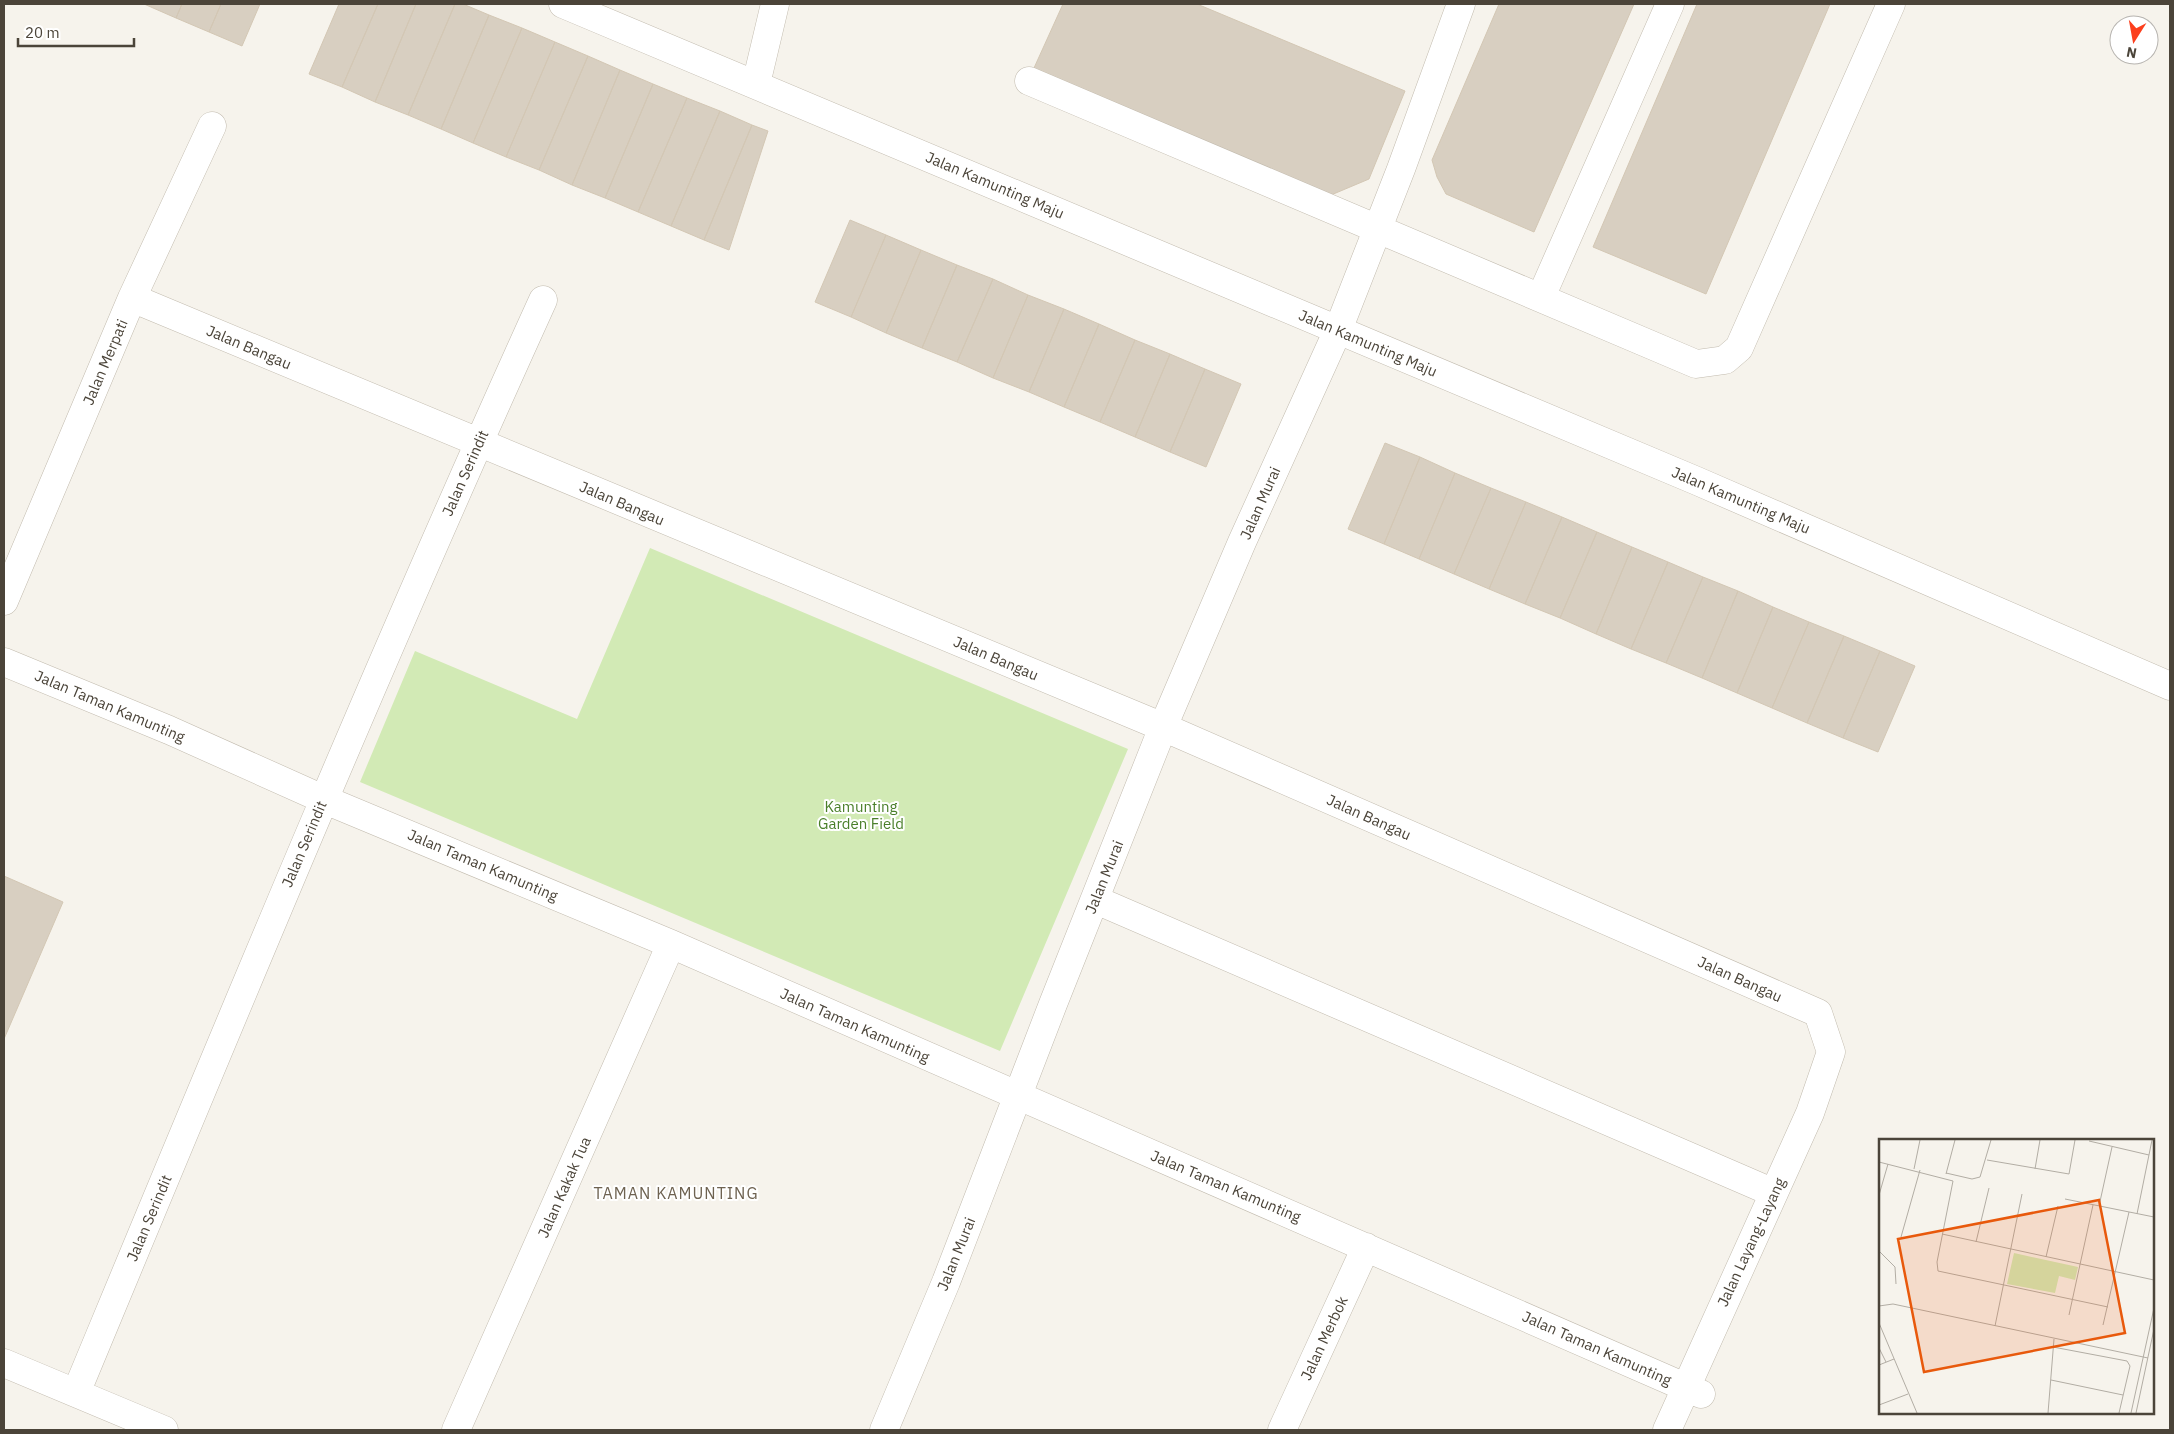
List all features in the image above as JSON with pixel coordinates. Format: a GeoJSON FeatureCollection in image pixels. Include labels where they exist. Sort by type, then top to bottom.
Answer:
{"type":"FeatureCollection","features":[{"type":"Feature","properties":{"kind":"street","name":"Jalan Kamunting Maju"},"geometry":{"type":"LineString","coordinates":[[563,4],[1706,485],[2170,686]]}},
{"type":"Feature","properties":{"kind":"street"},"geometry":{"type":"LineString","coordinates":[[756,84],[775,4]]}},
{"type":"Feature","properties":{"kind":"street","name":"Jalan Murai"},"geometry":{"type":"LineString","coordinates":[[884,1430],[946,1282],[1163,727],[1242,542],[1338,330],[1378,228],[1460,4]]}},
{"type":"Feature","properties":{"kind":"street"},"geometry":{"type":"LineString","coordinates":[[1541,297],[1670,4]]}},
{"type":"Feature","properties":{"kind":"street"},"geometry":{"type":"LineString","coordinates":[[1028,81],[1696,364],[1725,360],[1740,348],[1891,4]]}},
{"type":"Feature","properties":{"kind":"street","name":"Jalan Merpati"},"geometry":{"type":"LineString","coordinates":[[4,601],[132,298],[212,126]]}},
{"type":"Feature","properties":{"kind":"street","name":"Jalan Bangau"},"geometry":{"type":"LineString","coordinates":[[132,298],[478,444],[1163,727],[1818,1013],[1831,1052]]}},
{"type":"Feature","properties":{"kind":"street","name":"Jalan Serindit"},"geometry":{"type":"LineString","coordinates":[[76,1393],[323,799],[478,444],[544,300]]}},
{"type":"Feature","properties":{"kind":"street","name":"Jalan Taman Kamunting"},"geometry":{"type":"LineString","coordinates":[[4,662],[169,730],[323,799],[671,944],[1694,1391]]}},
{"type":"Feature","properties":{"kind":"street"},"geometry":{"type":"LineString","coordinates":[[1096,900],[1774,1193]]}},
{"type":"Feature","properties":{"kind":"street","name":"Jalan Kakak Tua"},"geometry":{"type":"LineString","coordinates":[[456,1430],[671,944]]}},
{"type":"Feature","properties":{"kind":"street","name":"Jalan Layang-Layang"},"geometry":{"type":"LineString","coordinates":[[1667,1430],[1694,1391],[1774,1193],[1810,1113],[1831,1052]]}},
{"type":"Feature","properties":{"kind":"street","name":"Jalan Merbok"},"geometry":{"type":"LineString","coordinates":[[1282,1430],[1366,1247]]}},
{"type":"Feature","properties":{"kind":"street"},"geometry":{"type":"LineString","coordinates":[[6,1372],[76,1393],[164,1430]]}},
{"type":"Feature","properties":{"kind":"green space","name":"Kamunting Garden Field"},"geometry":{"type":"Polygon","coordinates":[[[650,548],[1128,749],[1000,1051],[360,782],[415,651],[577,719],[650,548]]]}},
{"type":"Feature","properties":{"kind":"building"},"geometry":{"type":"Polygon","coordinates":[[[144,4],[182,4],[176,18],[144,4]]]}},
{"type":"Feature","properties":{"kind":"building"},"geometry":{"type":"Polygon","coordinates":[[[182,4],[221,4],[209,32],[176,18],[182,4]]]}},
{"type":"Feature","properties":{"kind":"building"},"geometry":{"type":"Polygon","coordinates":[[[221,4],[260,4],[242,46],[209,32],[221,4]]]}},
{"type":"Feature","properties":{"kind":"building"},"geometry":{"type":"Polygon","coordinates":[[[339,4],[378,4],[342,87],[309,74],[339,4]]]}},
{"type":"Feature","properties":{"kind":"building"},"geometry":{"type":"Polygon","coordinates":[[[378,4],[416,4],[375,102],[342,87],[378,4]]]}},
{"type":"Feature","properties":{"kind":"building"},"geometry":{"type":"Polygon","coordinates":[[[416,4],[455,4],[408,115],[375,102],[416,4]]]}},
{"type":"Feature","properties":{"kind":"building"},"geometry":{"type":"Polygon","coordinates":[[[455,4],[463,4],[489,15],[441,129],[408,115],[455,4]]]}},
{"type":"Feature","properties":{"kind":"building"},"geometry":{"type":"Polygon","coordinates":[[[1063,4],[1197,4],[1405,91],[1369,179],[1331,195],[1034,68],[1063,4]]]}},
{"type":"Feature","properties":{"kind":"building"},"geometry":{"type":"Polygon","coordinates":[[[1499,4],[1634,4],[1534,232],[1446,194],[1437,177],[1432,160],[1499,4]]]}},
{"type":"Feature","properties":{"kind":"building"},"geometry":{"type":"Polygon","coordinates":[[[1697,4],[1830,4],[1706,294],[1593,247],[1697,4]]]}},
{"type":"Feature","properties":{"kind":"building"},"geometry":{"type":"Polygon","coordinates":[[[489,15],[522,28],[473,143],[441,129],[489,15]]]}},
{"type":"Feature","properties":{"kind":"building"},"geometry":{"type":"Polygon","coordinates":[[[522,28],[555,42],[506,157],[473,143],[522,28]]]}},
{"type":"Feature","properties":{"kind":"building"},"geometry":{"type":"Polygon","coordinates":[[[555,42],[588,56],[539,170],[506,157],[555,42]]]}},
{"type":"Feature","properties":{"kind":"building"},"geometry":{"type":"Polygon","coordinates":[[[588,56],[620,70],[572,185],[539,170],[588,56]]]}},
{"type":"Feature","properties":{"kind":"building"},"geometry":{"type":"Polygon","coordinates":[[[620,70],[653,84],[605,198],[572,185],[620,70]]]}},
{"type":"Feature","properties":{"kind":"building"},"geometry":{"type":"Polygon","coordinates":[[[653,84],[687,98],[638,212],[605,198],[653,84]]]}},
{"type":"Feature","properties":{"kind":"building"},"geometry":{"type":"Polygon","coordinates":[[[687,98],[720,111],[671,226],[638,212],[687,98]]]}},
{"type":"Feature","properties":{"kind":"building"},"geometry":{"type":"Polygon","coordinates":[[[720,111],[752,125],[704,240],[671,226],[720,111]]]}},
{"type":"Feature","properties":{"kind":"building"},"geometry":{"type":"Polygon","coordinates":[[[752,125],[768,131],[729,250],[704,240],[752,125]]]}},
{"type":"Feature","properties":{"kind":"building"},"geometry":{"type":"Polygon","coordinates":[[[850,220],[886,235],[851,317],[815,302],[850,220]]]}},
{"type":"Feature","properties":{"kind":"building"},"geometry":{"type":"Polygon","coordinates":[[[886,235],[921,250],[886,333],[851,317],[886,235]]]}},
{"type":"Feature","properties":{"kind":"building"},"geometry":{"type":"Polygon","coordinates":[[[921,250],[957,265],[922,348],[886,333],[921,250]]]}},
{"type":"Feature","properties":{"kind":"building"},"geometry":{"type":"Polygon","coordinates":[[[957,265],[993,279],[957,362],[922,348],[957,265]]]}},
{"type":"Feature","properties":{"kind":"building"},"geometry":{"type":"Polygon","coordinates":[[[993,279],[1028,295],[993,378],[957,362],[993,279]]]}},
{"type":"Feature","properties":{"kind":"building"},"geometry":{"type":"Polygon","coordinates":[[[1028,295],[1064,309],[1029,392],[993,378],[1028,295]]]}},
{"type":"Feature","properties":{"kind":"building"},"geometry":{"type":"Polygon","coordinates":[[[1064,309],[1099,324],[1064,407],[1029,392],[1064,309]]]}},
{"type":"Feature","properties":{"kind":"building"},"geometry":{"type":"Polygon","coordinates":[[[1099,324],[1135,340],[1100,422],[1064,407],[1099,324]]]}},
{"type":"Feature","properties":{"kind":"building"},"geometry":{"type":"Polygon","coordinates":[[[1135,340],[1170,354],[1135,437],[1100,422],[1135,340]]]}},
{"type":"Feature","properties":{"kind":"building"},"geometry":{"type":"Polygon","coordinates":[[[1170,354],[1205,369],[1170,452],[1135,437],[1170,354]]]}},
{"type":"Feature","properties":{"kind":"building"},"geometry":{"type":"Polygon","coordinates":[[[1205,369],[1241,384],[1206,467],[1170,452],[1205,369]]]}},
{"type":"Feature","properties":{"kind":"building"},"geometry":{"type":"Polygon","coordinates":[[[1385,443],[1420,457],[1384,544],[1348,529],[1385,443]]]}},
{"type":"Feature","properties":{"kind":"building"},"geometry":{"type":"Polygon","coordinates":[[[1420,457],[1455,473],[1419,559],[1384,544],[1420,457]]]}},
{"type":"Feature","properties":{"kind":"building"},"geometry":{"type":"Polygon","coordinates":[[[1455,473],[1491,488],[1454,574],[1419,559],[1455,473]]]}},
{"type":"Feature","properties":{"kind":"building"},"geometry":{"type":"Polygon","coordinates":[[[1491,488],[1526,502],[1489,589],[1454,574],[1491,488]]]}},
{"type":"Feature","properties":{"kind":"building"},"geometry":{"type":"Polygon","coordinates":[[[1526,502],[1562,517],[1525,604],[1489,589],[1526,502]]]}},
{"type":"Feature","properties":{"kind":"building"},"geometry":{"type":"Polygon","coordinates":[[[1562,517],[1597,532],[1560,618],[1525,604],[1562,517]]]}},
{"type":"Feature","properties":{"kind":"building"},"geometry":{"type":"Polygon","coordinates":[[[1597,532],[1632,547],[1596,634],[1560,618],[1597,532]]]}},
{"type":"Feature","properties":{"kind":"building"},"geometry":{"type":"Polygon","coordinates":[[[1632,547],[1668,562],[1631,649],[1596,634],[1632,547]]]}},
{"type":"Feature","properties":{"kind":"building"},"geometry":{"type":"Polygon","coordinates":[[[1668,562],[1703,577],[1666,663],[1631,649],[1668,562]]]}},
{"type":"Feature","properties":{"kind":"building"},"geometry":{"type":"Polygon","coordinates":[[[1703,577],[1738,591],[1702,678],[1666,663],[1703,577]]]}},
{"type":"Feature","properties":{"kind":"building"},"geometry":{"type":"Polygon","coordinates":[[[1738,591],[1773,607],[1737,693],[1702,678],[1738,591]]]}},
{"type":"Feature","properties":{"kind":"building"},"geometry":{"type":"Polygon","coordinates":[[[1773,607],[1809,622],[1772,708],[1737,693],[1773,607]]]}},
{"type":"Feature","properties":{"kind":"building"},"geometry":{"type":"Polygon","coordinates":[[[1809,622],[1844,636],[1807,723],[1772,708],[1809,622]]]}},
{"type":"Feature","properties":{"kind":"building"},"geometry":{"type":"Polygon","coordinates":[[[1844,636],[1880,651],[1843,738],[1807,723],[1844,636]]]}},
{"type":"Feature","properties":{"kind":"building"},"geometry":{"type":"Polygon","coordinates":[[[1880,651],[1915,666],[1878,752],[1843,738],[1880,651]]]}},
{"type":"Feature","properties":{"kind":"building"},"geometry":{"type":"Polygon","coordinates":[[[4,876],[63,902],[4,1039],[4,876]]]}},
{"type":"Feature","properties":{"kind":"district","name":"TAMAN KAMUNTING"},"geometry":{"type":"Point","coordinates":[676,1193]}}]}
